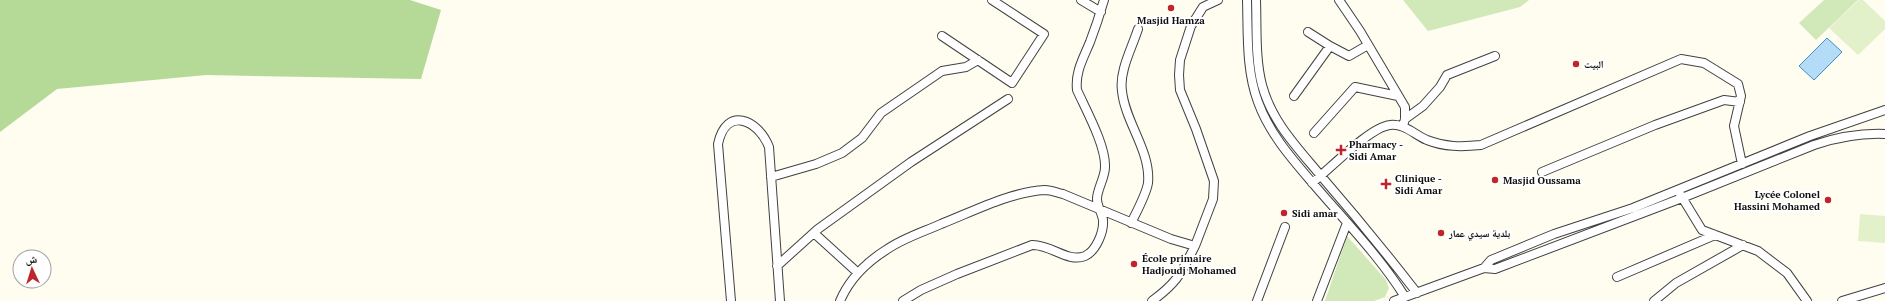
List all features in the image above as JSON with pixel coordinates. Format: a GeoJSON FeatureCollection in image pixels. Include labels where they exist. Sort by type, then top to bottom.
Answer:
{"type":"FeatureCollection","features":[{"type":"Feature","properties":{"kind":"street"},"geometry":{"type":"LineString","coordinates":[[942,36],[1012,83],[1044,34],[992,0]]}},
{"type":"Feature","properties":{"kind":"street"},"geometry":{"type":"LineString","coordinates":[[1081,0],[1101,12]]}},
{"type":"Feature","properties":{"kind":"street"},"geometry":{"type":"LineString","coordinates":[[903,301],[921,290],[957,274],[1032,245],[1044,246],[1080,258],[1092,251],[1103,228],[1101,209],[1097,198],[1105,167],[1103,153],[1077,90],[1076,81],[1077,71],[1101,12],[1104,0]]}},
{"type":"Feature","properties":{"kind":"street"},"geometry":{"type":"LineString","coordinates":[[1152,301],[1169,289],[1179,277],[1195,246],[1213,199],[1214,181],[1210,165],[1180,90],[1179,75],[1180,60],[1191,26],[1203,7],[1218,0]]}},
{"type":"Feature","properties":{"kind":"street"},"geometry":{"type":"LineString","coordinates":[[1247,0],[1248,51],[1253,83],[1257,101],[1268,126],[1278,142],[1394,279],[1405,297]]}},
{"type":"Feature","properties":{"kind":"street"},"geometry":{"type":"LineString","coordinates":[[1256,0],[1258,54],[1262,84],[1280,125],[1288,138],[1417,293]]}},
{"type":"Feature","properties":{"kind":"street"},"geometry":{"type":"LineString","coordinates":[[1339,0],[1405,107],[1404,123]]}},
{"type":"Feature","properties":{"kind":"street"},"geometry":{"type":"LineString","coordinates":[[1132,222],[1148,184],[1148,169],[1124,103],[1121,90],[1124,72],[1138,29]]}},
{"type":"Feature","properties":{"kind":"street"},"geometry":{"type":"LineString","coordinates":[[1308,32],[1349,56],[1368,45]]}},
{"type":"Feature","properties":{"kind":"street"},"geometry":{"type":"LineString","coordinates":[[1294,96],[1330,46]]}},
{"type":"Feature","properties":{"kind":"street"},"geometry":{"type":"LineString","coordinates":[[1312,182],[1374,131],[1390,125],[1404,123],[1423,106],[1440,87],[1447,75],[1495,56]]}},
{"type":"Feature","properties":{"kind":"street"},"geometry":{"type":"LineString","coordinates":[[1404,123],[1419,136],[1448,146],[1462,147],[1481,145],[1681,59],[1704,63],[1738,84],[1741,96],[1734,126],[1742,164]]}},
{"type":"Feature","properties":{"kind":"street"},"geometry":{"type":"LineString","coordinates":[[771,177],[816,164],[842,153],[862,138],[881,113],[942,71],[966,67],[978,60]]}},
{"type":"Feature","properties":{"kind":"street"},"geometry":{"type":"LineString","coordinates":[[1314,133],[1356,88],[1398,96]]}},
{"type":"Feature","properties":{"kind":"street"},"geometry":{"type":"LineString","coordinates":[[778,266],[814,233],[911,162],[1008,99]]}},
{"type":"Feature","properties":{"kind":"street"},"geometry":{"type":"LineString","coordinates":[[1542,172],[1655,125],[1724,100],[1740,102]]}},
{"type":"Feature","properties":{"kind":"street"},"geometry":{"type":"LineString","coordinates":[[1484,268],[1491,260],[1554,234],[1633,208],[1810,136],[1885,110]]}},
{"type":"Feature","properties":{"kind":"street"},"geometry":{"type":"LineString","coordinates":[[730,301],[718,160],[718,144],[720,134],[729,122],[737,120],[748,123],[765,137],[769,147],[780,301]]}},
{"type":"Feature","properties":{"kind":"street"},"geometry":{"type":"LineString","coordinates":[[1394,301],[1484,268],[1495,269],[1834,138],[1865,133],[1885,134]]}},
{"type":"Feature","properties":{"kind":"street"},"geometry":{"type":"LineString","coordinates":[[840,301],[844,291],[858,273],[886,250],[902,240],[1005,200],[1032,192],[1048,190],[1195,246]]}},
{"type":"Feature","properties":{"kind":"street"},"geometry":{"type":"LineString","coordinates":[[1678,190],[1702,230],[1758,251],[1787,273],[1808,301]]}},
{"type":"Feature","properties":{"kind":"street"},"geometry":{"type":"LineString","coordinates":[[1317,301],[1347,223]]}},
{"type":"Feature","properties":{"kind":"street"},"geometry":{"type":"LineString","coordinates":[[1257,301],[1285,227]]}},
{"type":"Feature","properties":{"kind":"street"},"geometry":{"type":"LineString","coordinates":[[814,233],[858,273]]}},
{"type":"Feature","properties":{"kind":"street"},"geometry":{"type":"LineString","coordinates":[[1617,277],[1715,235]]}},
{"type":"Feature","properties":{"kind":"street"},"geometry":{"type":"LineString","coordinates":[[1654,301],[1676,283],[1742,245]]}},
{"type":"Feature","properties":{"kind":"street"},"geometry":{"type":"LineString","coordinates":[[1842,301],[1885,288]]}},
{"type":"Feature","properties":{"kind":"green space"},"geometry":{"type":"Polygon","coordinates":[[[0,0],[410,0],[441,10],[421,79],[206,75],[57,89],[0,132],[0,0]]]}},
{"type":"Feature","properties":{"kind":"green space"},"geometry":{"type":"Polygon","coordinates":[[[1403,0],[1529,0],[1520,7],[1428,31],[1403,0]]]}},
{"type":"Feature","properties":{"kind":"green space"},"geometry":{"type":"Polygon","coordinates":[[[1824,0],[1858,0],[1816,40],[1799,23],[1824,0]]]}},
{"type":"Feature","properties":{"kind":"green space"},"geometry":{"type":"Polygon","coordinates":[[[1859,0],[1863,0],[1885,21],[1885,29],[1858,55],[1829,28],[1859,0]]]}},
{"type":"Feature","properties":{"kind":"green space"},"geometry":{"type":"Polygon","coordinates":[[[1860,214],[1885,216],[1885,243],[1858,241],[1860,214]]]}},
{"type":"Feature","properties":{"kind":"green space"},"geometry":{"type":"Polygon","coordinates":[[[1347,236],[1386,280],[1389,288],[1385,297],[1374,301],[1325,301],[1347,236]]]}},
{"type":"Feature","properties":{"kind":"water"},"geometry":{"type":"Polygon","coordinates":[[[1827,38],[1842,52],[1814,80],[1799,66],[1827,38]]]}},
{"type":"Feature","properties":{"kind":"place","name":"Masjid Hamza"},"geometry":{"type":"Point","coordinates":[1171,8]}},
{"type":"Feature","properties":{"kind":"place","name":"البيت"},"geometry":{"type":"Point","coordinates":[1576,64]}},
{"type":"Feature","properties":{"kind":"place","name":"Pharmacy - Sidi Amar"},"geometry":{"type":"Point","coordinates":[1341,150]}},
{"type":"Feature","properties":{"kind":"place","name":"Masjid Oussama"},"geometry":{"type":"Point","coordinates":[1495,180]}},
{"type":"Feature","properties":{"kind":"place","name":"Clinique - Sidi Amar"},"geometry":{"type":"Point","coordinates":[1386,184]}},
{"type":"Feature","properties":{"kind":"place","name":"Lycée Colonel Hassini Mohamed"},"geometry":{"type":"Point","coordinates":[1828,200]}},
{"type":"Feature","properties":{"kind":"place","name":"Sidi amar"},"geometry":{"type":"Point","coordinates":[1284,213]}},
{"type":"Feature","properties":{"kind":"place","name":"بلدية سيدي عمار"},"geometry":{"type":"Point","coordinates":[1441,233]}},
{"type":"Feature","properties":{"kind":"place","name":"École primaire Hadjoudj Mohamed"},"geometry":{"type":"Point","coordinates":[1134,264]}}]}
